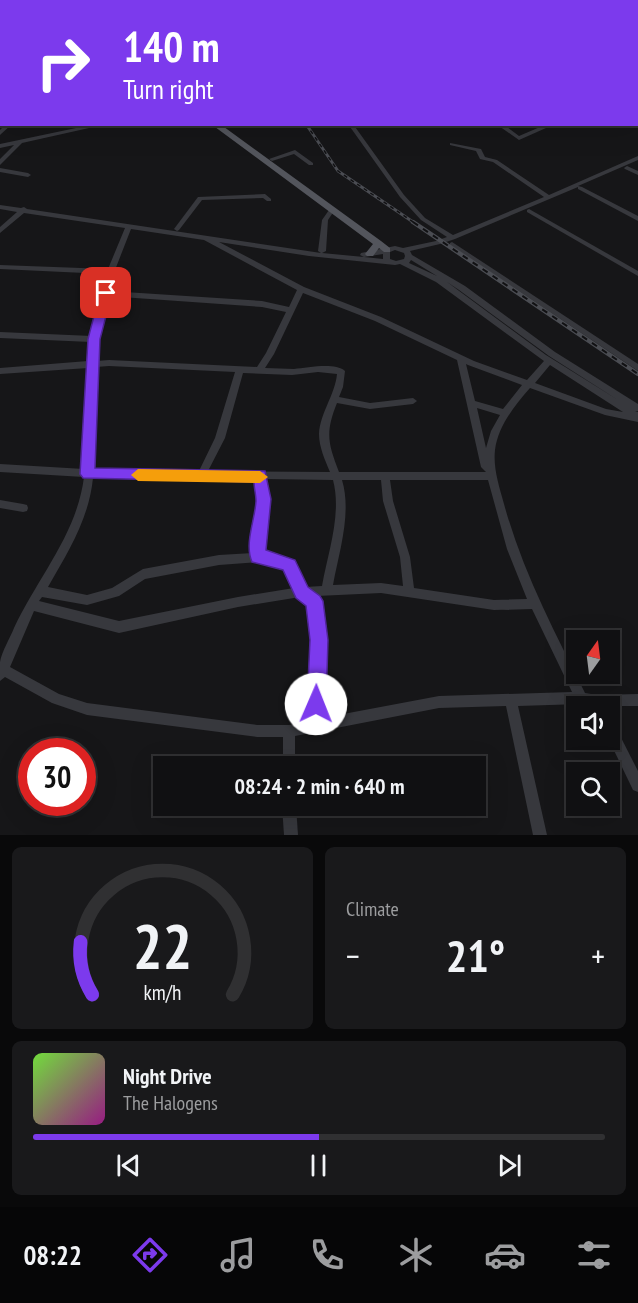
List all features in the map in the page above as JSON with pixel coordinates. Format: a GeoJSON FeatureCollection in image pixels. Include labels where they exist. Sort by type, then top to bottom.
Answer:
{"type":"FeatureCollection","features":[{"type":"Feature","properties":{"kind":"main road"},"geometry":{"type":"LineString","coordinates":[[217,126],[331,211],[389,250]]}},
{"type":"Feature","properties":{"kind":"main road"},"geometry":{"type":"LineString","coordinates":[[228,126],[389,250]]}},
{"type":"Feature","properties":{"kind":"main road"},"geometry":{"type":"LineString","coordinates":[[370,254],[378,243]]}},
{"type":"Feature","properties":{"kind":"street"},"geometry":{"type":"LineString","coordinates":[[1,142],[20,142],[96,126]]}},
{"type":"Feature","properties":{"kind":"street"},"geometry":{"type":"LineString","coordinates":[[351,126],[402,196],[423,219],[638,368]]}},
{"type":"Feature","properties":{"kind":"street"},"geometry":{"type":"LineString","coordinates":[[501,126],[517,138],[548,126]]}},
{"type":"Feature","properties":{"kind":"street"},"geometry":{"type":"LineString","coordinates":[[1,142],[66,127]]}},
{"type":"Feature","properties":{"kind":"street"},"geometry":{"type":"LineString","coordinates":[[0,163],[20,142]]}},
{"type":"Feature","properties":{"kind":"street"},"geometry":{"type":"LineString","coordinates":[[452,144],[479,150],[482,158],[495,161],[548,197]]}},
{"type":"Feature","properties":{"kind":"street"},"geometry":{"type":"LineString","coordinates":[[272,159],[295,152],[311,164]]}},
{"type":"Feature","properties":{"kind":"street"},"geometry":{"type":"LineString","coordinates":[[453,241],[638,158]]}},
{"type":"Feature","properties":{"kind":"street"},"geometry":{"type":"LineString","coordinates":[[0,205],[129,227],[391,262],[532,210],[638,163]]}},
{"type":"Feature","properties":{"kind":"street"},"geometry":{"type":"LineString","coordinates":[[627,168],[638,173]]}},
{"type":"Feature","properties":{"kind":"street"},"geometry":{"type":"LineString","coordinates":[[0,170],[28,175]]}},
{"type":"Feature","properties":{"kind":"street"},"geometry":{"type":"LineString","coordinates":[[580,188],[638,219]]}},
{"type":"Feature","properties":{"kind":"street"},"geometry":{"type":"LineString","coordinates":[[177,230],[200,198],[265,196],[268,200]]}},
{"type":"Feature","properties":{"kind":"street"},"geometry":{"type":"LineString","coordinates":[[24,209],[322,251],[358,255],[389,250],[406,256],[462,288],[552,354],[638,408]]}},
{"type":"Feature","properties":{"kind":"street"},"geometry":{"type":"LineString","coordinates":[[0,231],[24,209]]}},
{"type":"Feature","properties":{"kind":"street"},"geometry":{"type":"LineString","coordinates":[[532,210],[638,268]]}},
{"type":"Feature","properties":{"kind":"street"},"geometry":{"type":"LineString","coordinates":[[532,210],[638,274]]}},
{"type":"Feature","properties":{"kind":"street"},"geometry":{"type":"LineString","coordinates":[[322,251],[325,220],[331,211]]}},
{"type":"Feature","properties":{"kind":"street"},"geometry":{"type":"LineString","coordinates":[[129,227],[121,243],[94,339],[88,474],[86,495],[79,520],[32,604],[1,671],[56,699],[87,709],[257,731],[289,731],[439,702],[566,698]]}},
{"type":"Feature","properties":{"kind":"street"},"geometry":{"type":"LineString","coordinates":[[206,238],[301,289],[378,319],[461,359],[604,412],[638,417]]}},
{"type":"Feature","properties":{"kind":"street"},"geometry":{"type":"LineString","coordinates":[[389,250],[384,257],[391,262]]}},
{"type":"Feature","properties":{"kind":"street"},"geometry":{"type":"LineString","coordinates":[[406,256],[549,361],[638,417]]}},
{"type":"Feature","properties":{"kind":"street"},"geometry":{"type":"LineString","coordinates":[[0,267],[112,272]]}},
{"type":"Feature","properties":{"kind":"street"},"geometry":{"type":"LineString","coordinates":[[260,369],[270,354],[301,289]]}},
{"type":"Feature","properties":{"kind":"street"},"geometry":{"type":"LineString","coordinates":[[106,293],[262,304],[290,310]]}},
{"type":"Feature","properties":{"kind":"street"},"geometry":{"type":"LineString","coordinates":[[0,335],[94,339]]}},
{"type":"Feature","properties":{"kind":"street"},"geometry":{"type":"LineString","coordinates":[[461,359],[506,532],[534,604],[580,696]]}},
{"type":"Feature","properties":{"kind":"street"},"geometry":{"type":"LineString","coordinates":[[490,476],[492,442],[507,414],[549,361]]}},
{"type":"Feature","properties":{"kind":"street"},"geometry":{"type":"LineString","coordinates":[[0,371],[92,364],[292,372],[318,369],[340,370],[341,374],[324,431],[326,445],[338,476],[339,515],[327,591]]}},
{"type":"Feature","properties":{"kind":"street"},"geometry":{"type":"LineString","coordinates":[[202,474],[220,438],[240,370]]}},
{"type":"Feature","properties":{"kind":"street"},"geometry":{"type":"LineString","coordinates":[[334,399],[370,406],[413,401]]}},
{"type":"Feature","properties":{"kind":"street"},"geometry":{"type":"LineString","coordinates":[[472,404],[507,414]]}},
{"type":"Feature","properties":{"kind":"street"},"geometry":{"type":"LineString","coordinates":[[0,468],[88,474],[490,476]]}},
{"type":"Feature","properties":{"kind":"street"},"geometry":{"type":"LineString","coordinates":[[385,475],[388,501],[405,557],[409,592]]}},
{"type":"Feature","properties":{"kind":"street"},"geometry":{"type":"LineString","coordinates":[[258,557],[259,526],[264,499],[260,476]]}},
{"type":"Feature","properties":{"kind":"street"},"geometry":{"type":"LineString","coordinates":[[0,504],[23,508]]}},
{"type":"Feature","properties":{"kind":"street"},"geometry":{"type":"LineString","coordinates":[[40,591],[87,600],[115,592],[143,574],[219,560],[258,557],[272,558],[289,565],[302,592],[314,601],[318,624],[316,726]]}},
{"type":"Feature","properties":{"kind":"street"},"geometry":{"type":"LineString","coordinates":[[32,604],[119,627],[238,602],[302,592],[381,588],[494,605],[534,604]]}},
{"type":"Feature","properties":{"kind":"street"},"geometry":{"type":"LineString","coordinates":[[511,700],[540,835]]}},
{"type":"Feature","properties":{"kind":"street"},"geometry":{"type":"LineString","coordinates":[[620,702],[638,700]]}},
{"type":"Feature","properties":{"kind":"street"},"geometry":{"type":"LineString","coordinates":[[289,731],[289,756]]}},
{"type":"Feature","properties":{"kind":"street"},"geometry":{"type":"LineString","coordinates":[[620,748],[638,785]]}},
{"type":"Feature","properties":{"kind":"street"},"geometry":{"type":"LineString","coordinates":[[290,816],[291,835]]}},
{"type":"Feature","properties":{"kind":"railway"},"geometry":{"type":"LineString","coordinates":[[307,126],[338,171],[416,224]]}},
{"type":"Feature","properties":{"kind":"railway"},"geometry":{"type":"LineString","coordinates":[[413,222],[638,374]]}},
{"type":"Feature","properties":{"kind":"slow traffic"},"geometry":{"type":"LineString","coordinates":[[138,475],[202,474],[260,477]]}},
{"type":"Feature","properties":{"kind":"route"},"geometry":{"type":"LineString","coordinates":[[106,293],[94,339],[88,474],[260,476],[264,499],[259,526],[258,557],[272,558],[289,565],[302,592],[314,601],[319,640],[316,704]]}}]}
